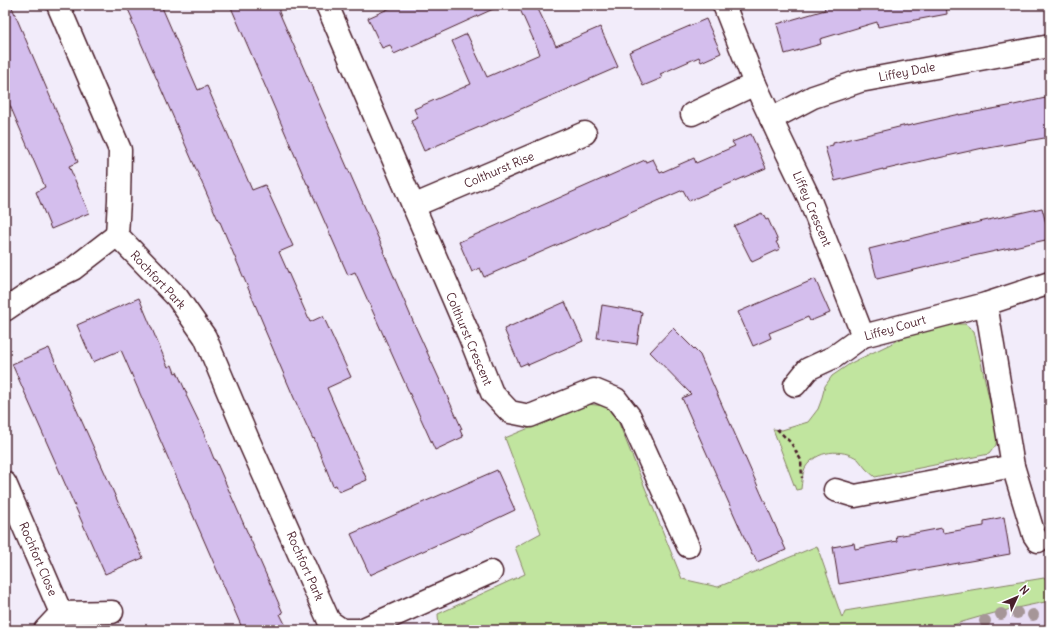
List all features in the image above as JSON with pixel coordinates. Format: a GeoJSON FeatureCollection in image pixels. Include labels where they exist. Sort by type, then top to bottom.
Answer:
{"type":"FeatureCollection","features":[{"type":"Feature","properties":{"kind":"street"},"geometry":{"type":"LineString","coordinates":[[5,310],[45,283],[73,269],[116,236],[120,200],[120,150],[58,5]]}},
{"type":"Feature","properties":{"kind":"street","name":"Colthurst Crescent"},"geometry":{"type":"LineString","coordinates":[[327,5],[466,328],[492,394],[510,412],[530,416],[594,390],[616,399],[630,416],[688,546]]}},
{"type":"Feature","properties":{"kind":"street","name":"Liffey Crescent"},"geometry":{"type":"LineString","coordinates":[[724,5],[755,84],[809,198],[863,336]]}},
{"type":"Feature","properties":{"kind":"street","name":"Liffey Dale"},"geometry":{"type":"LineString","coordinates":[[771,120],[813,97],[860,81],[1050,46]]}},
{"type":"Feature","properties":{"kind":"street"},"geometry":{"type":"LineString","coordinates":[[692,114],[755,84]]}},
{"type":"Feature","properties":{"kind":"street","name":"Colthurst Rise"},"geometry":{"type":"LineString","coordinates":[[413,206],[586,133]]}},
{"type":"Feature","properties":{"kind":"street","name":"Rochfort Park"},"geometry":{"type":"LineString","coordinates":[[116,236],[177,297],[205,337],[247,437],[330,621],[342,630]]}},
{"type":"Feature","properties":{"kind":"street","name":"Liffey Court"},"geometry":{"type":"LineString","coordinates":[[794,385],[808,369],[834,356],[863,336],[986,304],[1050,283]]}},
{"type":"Feature","properties":{"kind":"street"},"geometry":{"type":"LineString","coordinates":[[986,304],[1013,466],[1034,535],[1038,541]]}},
{"type":"Feature","properties":{"kind":"street"},"geometry":{"type":"LineString","coordinates":[[834,490],[855,496],[1013,466]]}},
{"type":"Feature","properties":{"kind":"street","name":"Rochfort Close"},"geometry":{"type":"LineString","coordinates":[[5,483],[61,613]]}},
{"type":"Feature","properties":{"kind":"street"},"geometry":{"type":"LineString","coordinates":[[346,630],[361,630],[491,572]]}},
{"type":"Feature","properties":{"kind":"street"},"geometry":{"type":"LineString","coordinates":[[45,630],[61,613],[112,612]]}},
{"type":"Feature","properties":{"kind":"path"},"geometry":{"type":"LineString","coordinates":[[777,429],[791,443],[801,460],[802,478]]}},
{"type":"Feature","properties":{"kind":"shaded area"},"geometry":{"type":"Polygon","coordinates":[[[1050,590],[1050,630],[846,630],[1050,590]]]}},
{"type":"Feature","properties":{"kind":"green space"},"geometry":{"type":"Polygon","coordinates":[[[950,324],[965,324],[974,331],[997,434],[996,445],[989,454],[875,477],[858,459],[852,455],[837,452],[822,454],[816,457],[805,468],[801,489],[796,490],[773,429],[782,430],[808,422],[818,409],[825,386],[832,376],[851,363],[905,337],[950,324]]]}},
{"type":"Feature","properties":{"kind":"green space"},"geometry":{"type":"Polygon","coordinates":[[[587,404],[606,406],[618,421],[682,579],[718,587],[817,546],[842,618],[845,611],[1050,577],[1050,601],[980,617],[939,630],[439,630],[438,614],[525,574],[515,547],[541,533],[505,438],[587,404]]]}},
{"type":"Feature","properties":{"kind":"building"},"geometry":{"type":"Polygon","coordinates":[[[5,5],[11,5],[78,162],[69,166],[89,213],[51,229],[36,192],[45,187],[5,94],[5,5]]]}},
{"type":"Feature","properties":{"kind":"building"},"geometry":{"type":"Polygon","coordinates":[[[126,5],[161,5],[198,90],[207,86],[252,190],[265,185],[293,246],[279,252],[310,322],[323,316],[351,377],[327,388],[367,480],[339,492],[336,485],[333,486],[314,438],[313,439],[294,398],[220,222],[131,20],[133,20],[126,5]]]}},
{"type":"Feature","properties":{"kind":"building"},"geometry":{"type":"Polygon","coordinates":[[[230,5],[279,5],[279,12],[384,251],[412,319],[462,429],[460,430],[463,437],[435,450],[355,272],[348,275],[230,5]]]}},
{"type":"Feature","properties":{"kind":"building"},"geometry":{"type":"Polygon","coordinates":[[[397,5],[502,5],[394,54],[390,45],[382,48],[368,18],[397,5]]]}},
{"type":"Feature","properties":{"kind":"building"},"geometry":{"type":"Polygon","coordinates":[[[518,5],[536,5],[556,46],[600,27],[618,67],[424,151],[411,121],[418,118],[414,109],[471,84],[452,41],[467,34],[487,77],[540,54],[518,5]]]}},
{"type":"Feature","properties":{"kind":"building"},"geometry":{"type":"Polygon","coordinates":[[[824,5],[946,5],[947,14],[878,27],[877,22],[820,39],[821,44],[785,54],[777,24],[825,10],[824,5]]]}},
{"type":"Feature","properties":{"kind":"building"},"geometry":{"type":"Polygon","coordinates":[[[706,19],[721,53],[701,62],[699,57],[660,74],[662,78],[643,86],[629,52],[706,19]]]}},
{"type":"Feature","properties":{"kind":"building"},"geometry":{"type":"Polygon","coordinates":[[[1050,97],[1050,137],[934,158],[835,181],[825,147],[833,145],[833,143],[907,125],[1050,97]]]}},
{"type":"Feature","properties":{"kind":"building"},"geometry":{"type":"Polygon","coordinates":[[[751,134],[766,168],[689,201],[683,190],[484,277],[480,268],[472,272],[459,242],[645,160],[646,162],[653,159],[660,173],[694,158],[696,163],[735,146],[732,142],[751,134]]]}},
{"type":"Feature","properties":{"kind":"building"},"geometry":{"type":"Polygon","coordinates":[[[1042,208],[1050,239],[877,279],[869,249],[1042,208]]]}},
{"type":"Feature","properties":{"kind":"building"},"geometry":{"type":"Polygon","coordinates":[[[762,213],[766,220],[768,219],[780,249],[752,262],[734,226],[762,213]]]}},
{"type":"Feature","properties":{"kind":"building"},"geometry":{"type":"Polygon","coordinates":[[[815,279],[830,313],[810,321],[808,317],[769,333],[771,338],[753,346],[738,312],[815,279]]]}},
{"type":"Feature","properties":{"kind":"building"},"geometry":{"type":"Polygon","coordinates":[[[139,298],[168,367],[172,365],[175,373],[177,372],[187,394],[186,395],[201,426],[214,459],[283,613],[280,614],[288,630],[243,630],[121,350],[93,362],[77,325],[139,298]]]}},
{"type":"Feature","properties":{"kind":"building"},"geometry":{"type":"Polygon","coordinates":[[[565,302],[583,341],[528,365],[527,363],[520,366],[504,329],[565,302]]]}},
{"type":"Feature","properties":{"kind":"building"},"geometry":{"type":"Polygon","coordinates":[[[602,305],[642,312],[637,344],[597,338],[602,305]]]}},
{"type":"Feature","properties":{"kind":"building"},"geometry":{"type":"Polygon","coordinates":[[[673,328],[700,355],[786,550],[757,562],[754,555],[752,555],[682,398],[691,394],[650,352],[673,328]]]}},
{"type":"Feature","properties":{"kind":"building"},"geometry":{"type":"Polygon","coordinates":[[[49,348],[143,558],[105,574],[12,364],[49,348]]]}},
{"type":"Feature","properties":{"kind":"building"},"geometry":{"type":"Polygon","coordinates":[[[497,470],[515,510],[370,575],[351,534],[497,470]]]}},
{"type":"Feature","properties":{"kind":"building"},"geometry":{"type":"Polygon","coordinates":[[[1004,517],[1010,554],[839,584],[833,547],[854,543],[855,549],[897,541],[896,536],[942,528],[943,533],[984,526],[984,521],[1004,517]]]}}]}
